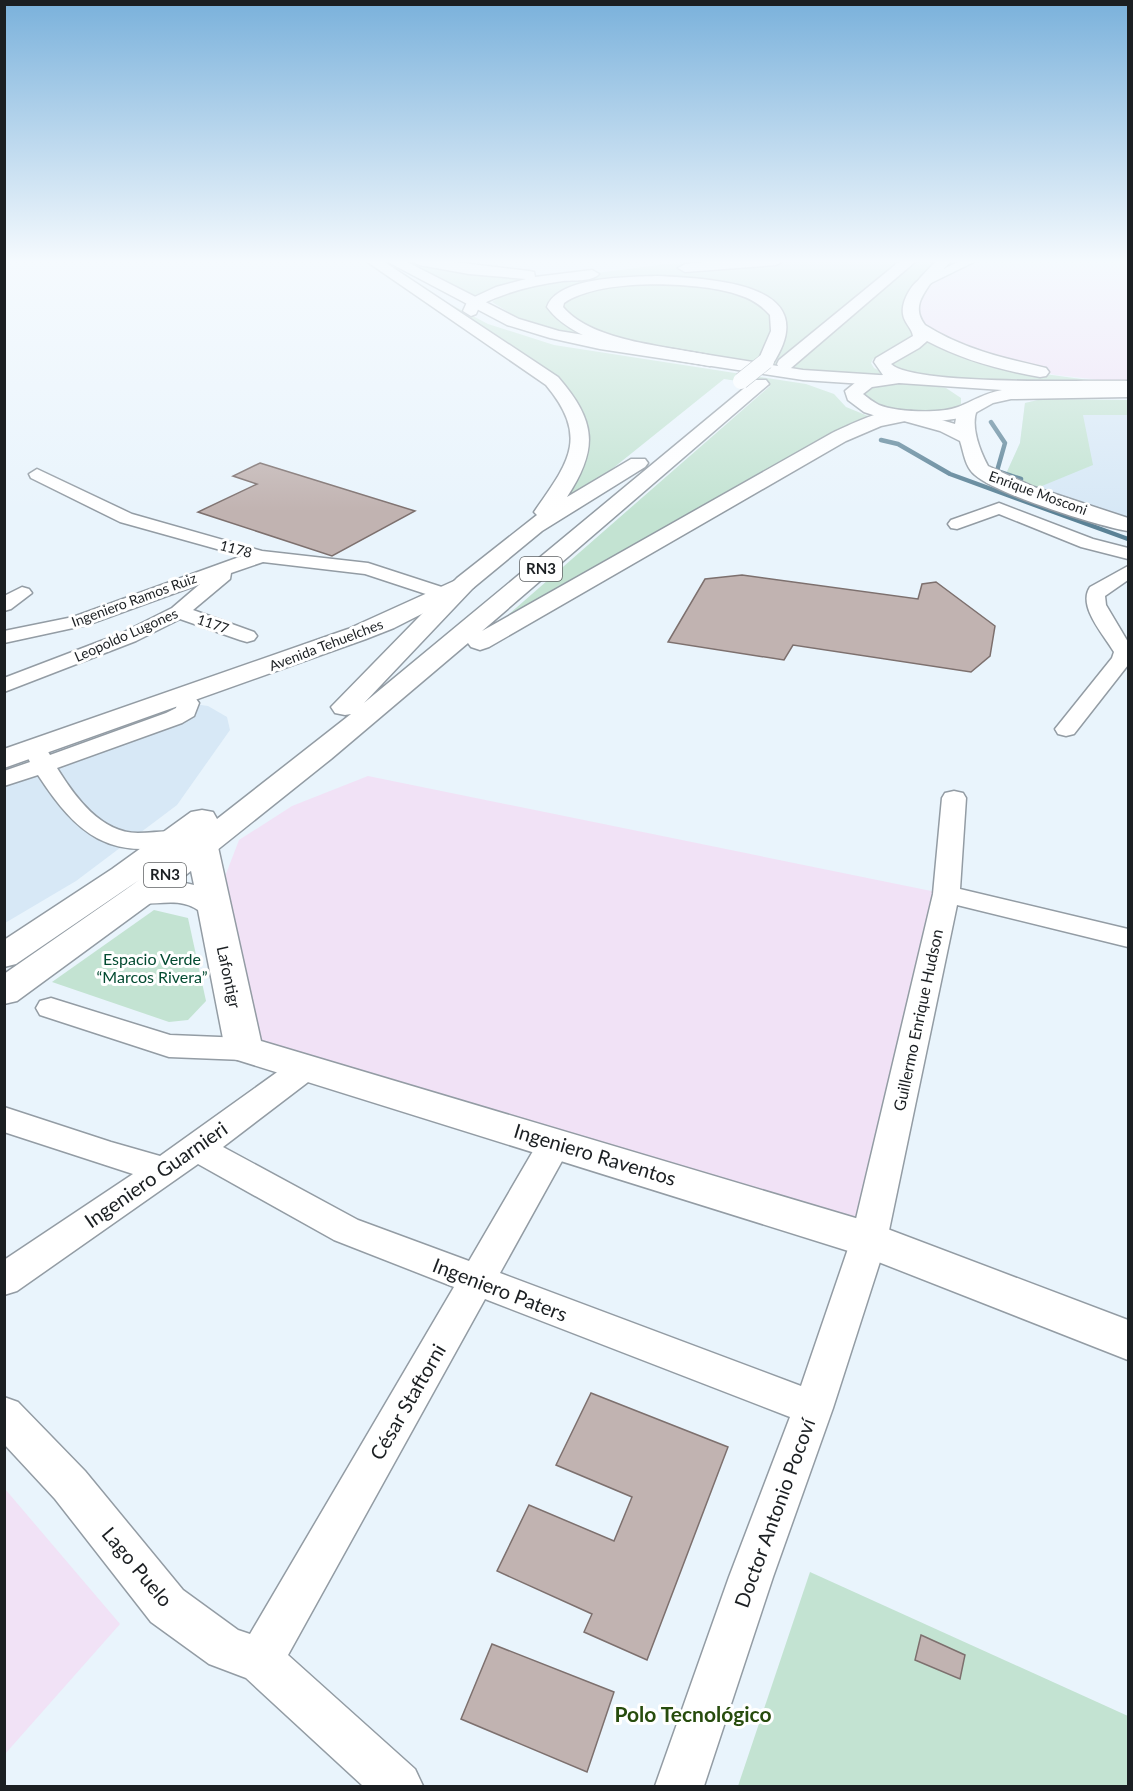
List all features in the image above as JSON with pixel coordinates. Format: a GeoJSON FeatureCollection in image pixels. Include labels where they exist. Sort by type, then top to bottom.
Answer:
{"type":"FeatureCollection","features":[{"type":"Feature","properties":{"kind":"main road"},"geometry":{"type":"LineString","coordinates":[[498,345],[552,381],[568,397],[580,427],[579,454],[568,481],[534,526]]}},
{"type":"Feature","properties":{"kind":"main road"},"geometry":{"type":"LineString","coordinates":[[574,345],[801,381],[854,396],[870,408],[947,427],[968,438]]}},
{"type":"Feature","properties":{"kind":"main road"},"geometry":{"type":"LineString","coordinates":[[613,345],[819,377],[879,380],[910,378],[984,385],[1128,384]]}},
{"type":"Feature","properties":{"kind":"main road"},"geometry":{"type":"LineString","coordinates":[[636,345],[710,361]]}},
{"type":"Feature","properties":{"kind":"main road"},"geometry":{"type":"LineString","coordinates":[[766,361],[773,345]]}},
{"type":"Feature","properties":{"kind":"main road","name":"RN3"},"geometry":{"type":"LineString","coordinates":[[4,992],[132,885],[321,753],[751,383],[766,361],[786,345]]}},
{"type":"Feature","properties":{"kind":"main road","name":"RN3"},"geometry":{"type":"LineString","coordinates":[[189,843],[345,707],[638,463],[751,383],[784,364],[808,345]]}},
{"type":"Feature","properties":{"kind":"main road"},"geometry":{"type":"LineString","coordinates":[[910,378],[893,373],[883,366],[882,362],[912,345]]}},
{"type":"Feature","properties":{"kind":"main road"},"geometry":{"type":"LineString","coordinates":[[948,345],[1001,364],[1056,375],[1128,384]]}},
{"type":"Feature","properties":{"kind":"main road"},"geometry":{"type":"LineString","coordinates":[[854,396],[854,391],[858,386],[879,380]]}},
{"type":"Feature","properties":{"kind":"main road"},"geometry":{"type":"LineString","coordinates":[[930,380],[969,393],[974,399],[971,407]]}},
{"type":"Feature","properties":{"kind":"main road"},"geometry":{"type":"LineString","coordinates":[[321,753],[489,636],[839,437],[876,421],[907,416],[951,416],[1001,395],[1026,392],[1128,392]]}},
{"type":"Feature","properties":{"kind":"main road","name":"Enrique Mosconi"},"geometry":{"type":"LineString","coordinates":[[971,407],[964,419],[968,438],[977,465],[989,476],[1128,525]]}},
{"type":"Feature","properties":{"kind":"main road"},"geometry":{"type":"LineString","coordinates":[[345,707],[454,588],[534,526],[638,463]]}},
{"type":"Feature","properties":{"kind":"main road","name":"Avenida Tehuelches"},"geometry":{"type":"LineString","coordinates":[[4,759],[39,757],[183,697],[357,634],[454,588]]}},
{"type":"Feature","properties":{"kind":"main road","name":"Lafontigr"},"geometry":{"type":"LineString","coordinates":[[189,843],[214,905],[244,1049]]}},
{"type":"Feature","properties":{"kind":"main road"},"geometry":{"type":"LineString","coordinates":[[132,885],[180,892],[205,899],[214,905]]}},
{"type":"Feature","properties":{"kind":"main road","name":"RN3"},"geometry":{"type":"LineString","coordinates":[[4,956],[132,885]]}},
{"type":"Feature","properties":{"kind":"main road","name":"Ingeniero Raventos"},"geometry":{"type":"LineString","coordinates":[[244,1049],[869,1240],[1128,1340]]}},
{"type":"Feature","properties":{"kind":"street","name":"1178"},"geometry":{"type":"LineString","coordinates":[[37,474],[126,518],[261,556],[368,569],[454,588]]}},
{"type":"Feature","properties":{"kind":"street"},"geometry":{"type":"LineString","coordinates":[[957,524],[999,508],[1083,542],[1128,554]]}},
{"type":"Feature","properties":{"kind":"street","name":"Ingeniero Ramos Ruiz"},"geometry":{"type":"LineString","coordinates":[[4,637],[80,621],[261,556]]}},
{"type":"Feature","properties":{"kind":"street","name":"Leopoldo Lugones"},"geometry":{"type":"LineString","coordinates":[[4,686],[129,637],[179,612],[236,564]]}},
{"type":"Feature","properties":{"kind":"street"},"geometry":{"type":"LineString","coordinates":[[1066,729],[1122,659],[1124,652],[1096,604],[1095,596],[1097,591],[1128,572]]}},
{"type":"Feature","properties":{"kind":"street"},"geometry":{"type":"LineString","coordinates":[[4,605],[22,593]]}},
{"type":"Feature","properties":{"kind":"street","name":"1177"},"geometry":{"type":"LineString","coordinates":[[179,612],[247,636]]}},
{"type":"Feature","properties":{"kind":"street"},"geometry":{"type":"LineString","coordinates":[[39,757],[63,796],[96,828],[114,838],[189,843]]}},
{"type":"Feature","properties":{"kind":"street","name":"Avenida Tehuelches"},"geometry":{"type":"LineString","coordinates":[[4,779],[39,757]]}},
{"type":"Feature","properties":{"kind":"street","name":"Guillermo Enrique Hudson"},"geometry":{"type":"LineString","coordinates":[[869,1240],[946,894],[954,798]]}},
{"type":"Feature","properties":{"kind":"street"},"geometry":{"type":"LineString","coordinates":[[114,838],[124,858],[132,885]]}},
{"type":"Feature","properties":{"kind":"street"},"geometry":{"type":"LineString","coordinates":[[946,894],[1128,938]]}},
{"type":"Feature","properties":{"kind":"street","name":"Ingeniero Raventos"},"geometry":{"type":"LineString","coordinates":[[51,1008],[169,1046],[244,1049]]}},
{"type":"Feature","properties":{"kind":"street","name":"Ingeniero Guarnieri"},"geometry":{"type":"LineString","coordinates":[[8,1272],[165,1170],[305,1068]]}},
{"type":"Feature","properties":{"kind":"street"},"geometry":{"type":"LineString","coordinates":[[4,1119],[106,1154],[165,1170]]}},
{"type":"Feature","properties":{"kind":"street","name":"César Staftorni"},"geometry":{"type":"LineString","coordinates":[[260,1660],[555,1143]]}},
{"type":"Feature","properties":{"kind":"street","name":"Ingeniero Paters"},"geometry":{"type":"LineString","coordinates":[[197,1148],[346,1230],[813,1408]]}},
{"type":"Feature","properties":{"kind":"street","name":"Doctor Antonio Pocoví"},"geometry":{"type":"LineString","coordinates":[[680,1786],[751,1577],[813,1408],[869,1240]]}},
{"type":"Feature","properties":{"kind":"street","name":"Lago Puelo"},"geometry":{"type":"LineString","coordinates":[[4,1415],[70,1485],[167,1606],[225,1648],[260,1660],[398,1786]]}},
{"type":"Feature","properties":{"kind":"shaded area"},"geometry":{"type":"Polygon","coordinates":[[[961,345],[1128,345],[1128,383],[1056,375],[1001,364],[961,345]]]}},
{"type":"Feature","properties":{"kind":"shaded area"},"geometry":{"type":"Polygon","coordinates":[[[1042,399],[1128,400],[1128,520],[1005,476],[1020,443],[1025,403],[1042,399]]]}},
{"type":"Feature","properties":{"kind":"shaded area"},"geometry":{"type":"Polygon","coordinates":[[[183,697],[188,703],[208,706],[227,717],[230,730],[177,805],[76,881],[5,923],[4,759],[183,697]]]}},
{"type":"Feature","properties":{"kind":"shaded area"},"geometry":{"type":"Polygon","coordinates":[[[368,776],[946,894],[869,1240],[244,1049],[214,905],[239,840],[292,806],[368,776]]]}},
{"type":"Feature","properties":{"kind":"shaded area"},"geometry":{"type":"Polygon","coordinates":[[[4,1489],[120,1624],[5,1754],[4,1489]]]}},
{"type":"Feature","properties":{"kind":"green space"},"geometry":{"type":"Polygon","coordinates":[[[496,345],[553,345],[806,384],[834,394],[846,407],[873,418],[493,628],[770,386],[724,379],[561,510],[575,472],[574,400],[496,345]]]}},
{"type":"Feature","properties":{"kind":"green space"},"geometry":{"type":"Polygon","coordinates":[[[639,345],[907,345],[873,359],[871,363],[874,368],[890,376],[823,375],[639,345]]]}},
{"type":"Feature","properties":{"kind":"green space"},"geometry":{"type":"Polygon","coordinates":[[[914,345],[952,345],[1030,372],[1118,384],[992,383],[905,374],[887,362],[914,345]]]}},
{"type":"Feature","properties":{"kind":"green space"},"geometry":{"type":"Polygon","coordinates":[[[900,381],[946,388],[961,398],[961,404],[954,408],[933,412],[888,411],[878,407],[861,394],[873,385],[900,381]]]}},
{"type":"Feature","properties":{"kind":"green space"},"geometry":{"type":"Polygon","coordinates":[[[1042,399],[1128,400],[1128,415],[1083,415],[1093,465],[1037,488],[1005,476],[1020,443],[1025,403],[1042,399]]]}},
{"type":"Feature","properties":{"kind":"green space","name":"Espacio Verde “Marcos Rivera”"},"geometry":{"type":"Polygon","coordinates":[[[154,910],[188,918],[206,1001],[188,1020],[169,1022],[52,982],[154,910]]]}},
{"type":"Feature","properties":{"kind":"green space"},"geometry":{"type":"Polygon","coordinates":[[[810,1572],[1128,1716],[1128,1786],[738,1786],[810,1572]]]}},
{"type":"Feature","properties":{"kind":"building"},"geometry":{"type":"Polygon","coordinates":[[[260,463],[415,511],[332,556],[198,512],[257,484],[233,476],[260,463]]]}},
{"type":"Feature","properties":{"kind":"building"},"geometry":{"type":"Polygon","coordinates":[[[742,575],[918,599],[922,584],[936,582],[995,626],[990,656],[971,672],[793,645],[784,660],[668,642],[705,579],[742,575]]]}},
{"type":"Feature","properties":{"kind":"building"},"geometry":{"type":"Polygon","coordinates":[[[591,1393],[728,1447],[647,1660],[584,1632],[592,1614],[497,1571],[529,1505],[614,1541],[632,1497],[556,1465],[591,1393]]]}},
{"type":"Feature","properties":{"kind":"building"},"geometry":{"type":"Polygon","coordinates":[[[921,1635],[965,1655],[960,1679],[915,1660],[921,1635]]]}},
{"type":"Feature","properties":{"kind":"building"},"geometry":{"type":"Polygon","coordinates":[[[492,1644],[614,1692],[587,1772],[461,1719],[492,1644]]]}},
{"type":"Feature","properties":{"kind":"waterway"},"geometry":{"type":"LineString","coordinates":[[991,422],[1005,443],[997,471],[1021,479]]}},
{"type":"Feature","properties":{"kind":"waterway"},"geometry":{"type":"LineString","coordinates":[[881,440],[898,444],[950,474],[1128,539]]}},
{"type":"Feature","properties":{"kind":"district","name":"Polo Tecnológico"},"geometry":{"type":"Point","coordinates":[693,1715]}}]}
